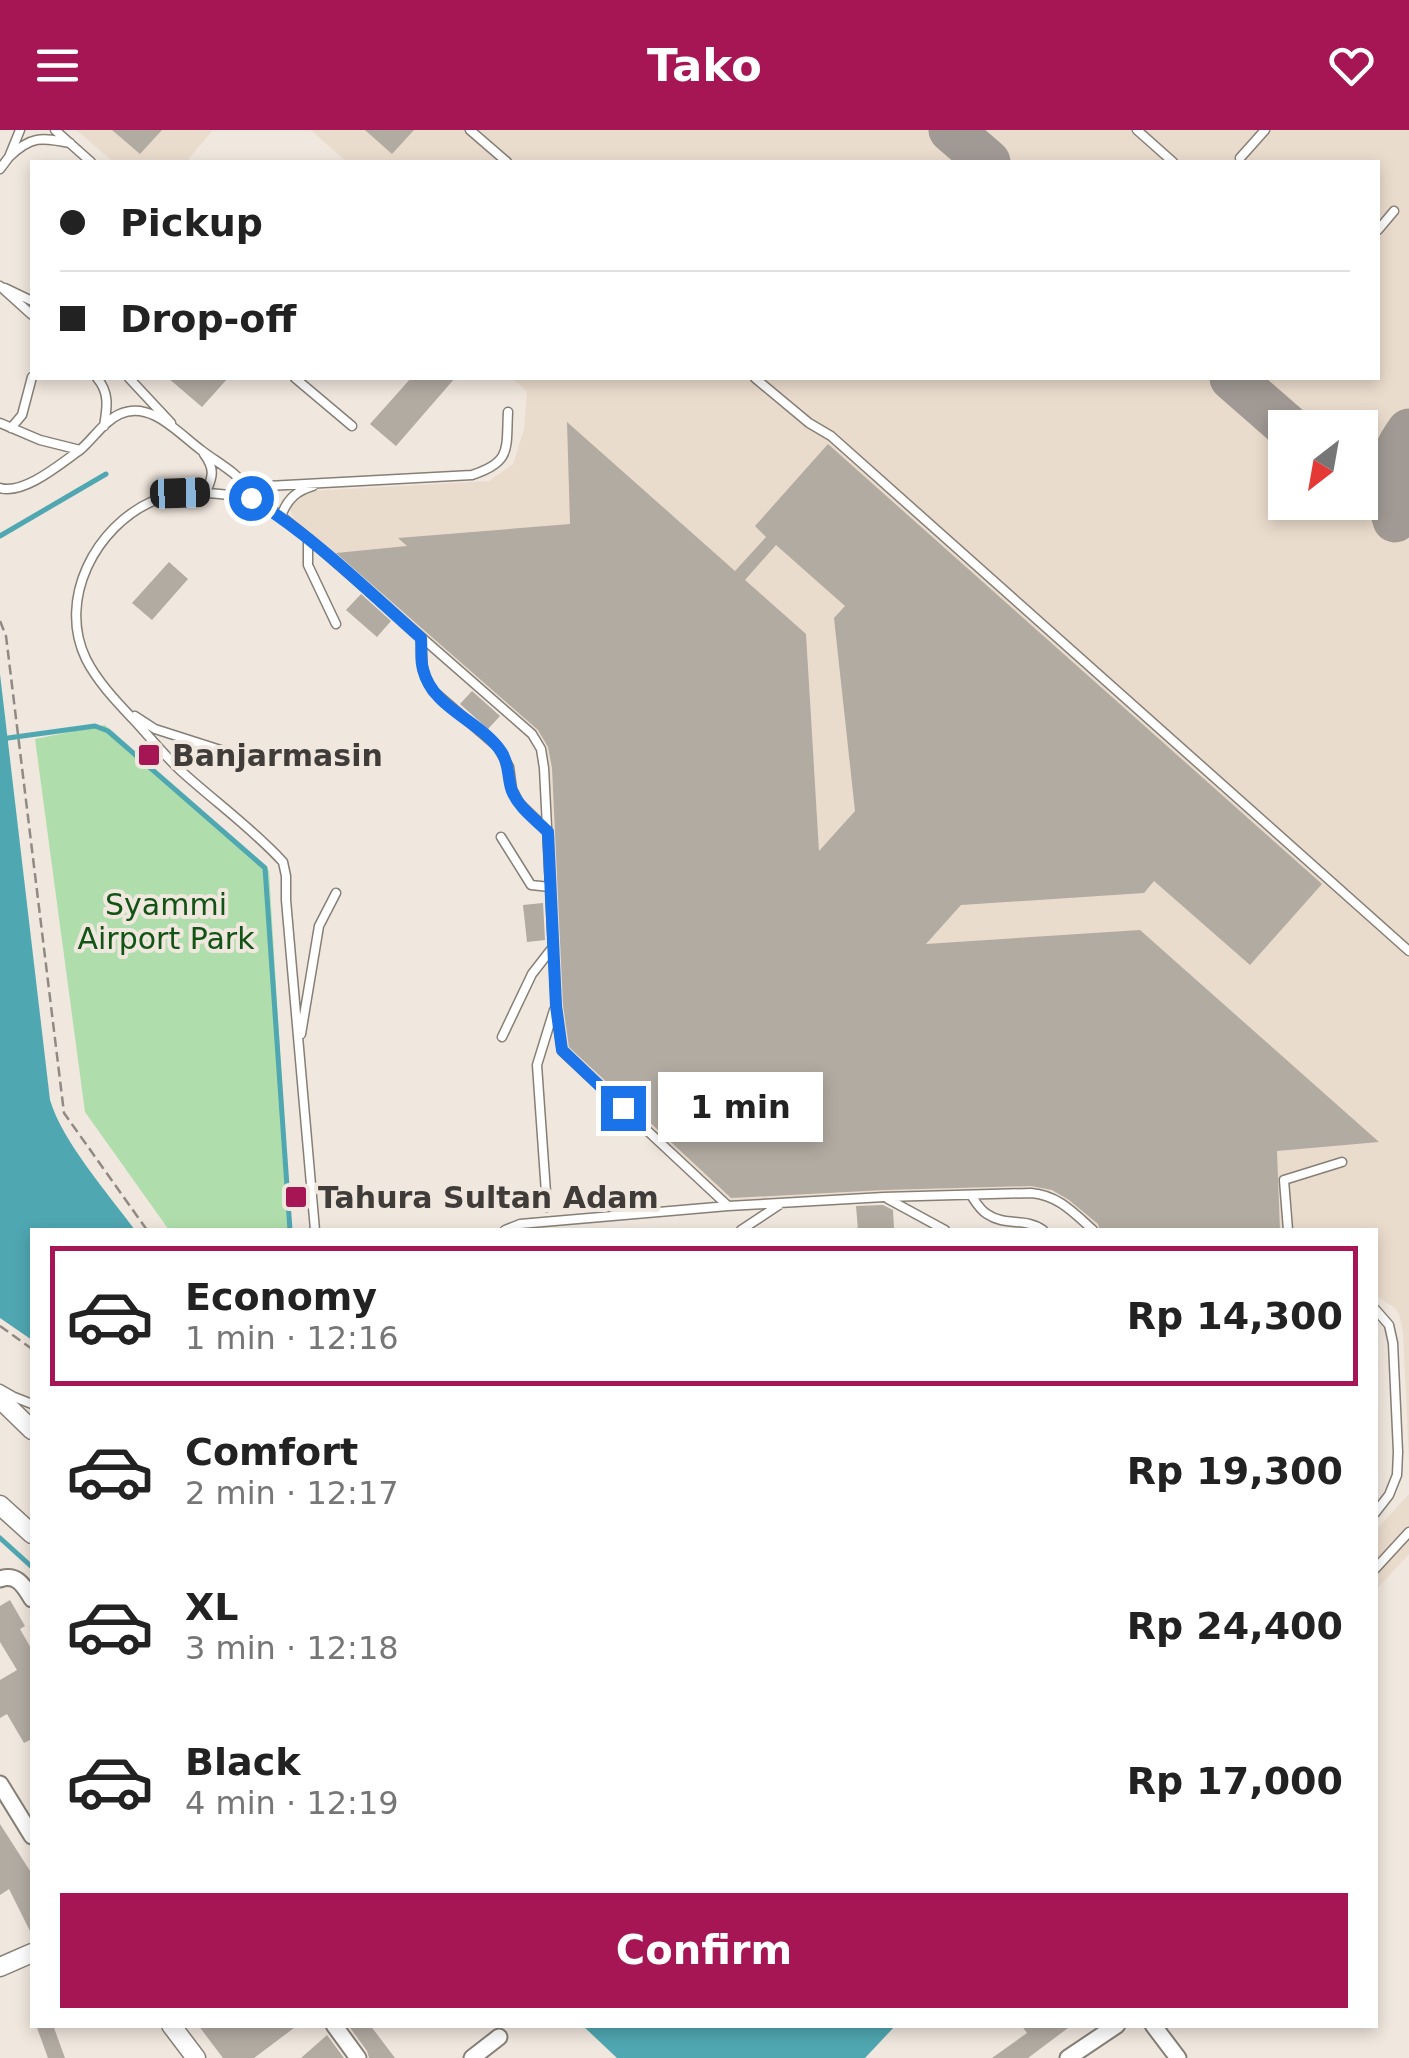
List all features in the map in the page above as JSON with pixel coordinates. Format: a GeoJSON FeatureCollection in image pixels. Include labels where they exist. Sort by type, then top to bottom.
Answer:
{"type":"FeatureCollection","features":[{"type":"Feature","properties":{"kind":"street"},"geometry":{"type":"LineString","coordinates":[[0,1398],[30,1428]]}},
{"type":"Feature","properties":{"kind":"street"},"geometry":{"type":"LineString","coordinates":[[0,1505],[30,1532]]}},
{"type":"Feature","properties":{"kind":"street"},"geometry":{"type":"LineString","coordinates":[[0,1579],[20,1582],[30,1596]]}},
{"type":"Feature","properties":{"kind":"street"},"geometry":{"type":"LineString","coordinates":[[0,1784],[30,1833]]}},
{"type":"Feature","properties":{"kind":"street"},"geometry":{"type":"LineString","coordinates":[[0,1967],[30,1954]]}},
{"type":"Feature","properties":{"kind":"street"},"geometry":{"type":"LineString","coordinates":[[174,2028],[196,2058]]}},
{"type":"Feature","properties":{"kind":"street"},"geometry":{"type":"LineString","coordinates":[[336,2028],[358,2058]]}},
{"type":"Feature","properties":{"kind":"street"},"geometry":{"type":"LineString","coordinates":[[1068,2058],[1113,2028]]}},
{"type":"Feature","properties":{"kind":"street"},"geometry":{"type":"LineString","coordinates":[[1155,2028],[1178,2058]]}},
{"type":"Feature","properties":{"kind":"street"},"geometry":{"type":"LineString","coordinates":[[472,2058],[500,2037]]}},
{"type":"Feature","properties":{"kind":"lane"},"geometry":{"type":"LineString","coordinates":[[9,157],[20,130]]}},
{"type":"Feature","properties":{"kind":"lane"},"geometry":{"type":"LineString","coordinates":[[55,130],[89,160]]}},
{"type":"Feature","properties":{"kind":"lane"},"geometry":{"type":"LineString","coordinates":[[470,130],[505,160]]}},
{"type":"Feature","properties":{"kind":"lane"},"geometry":{"type":"LineString","coordinates":[[1137,130],[1171,160]]}},
{"type":"Feature","properties":{"kind":"lane"},"geometry":{"type":"LineString","coordinates":[[1240,158],[1265,130]]}},
{"type":"Feature","properties":{"kind":"lane"},"geometry":{"type":"LineString","coordinates":[[0,170],[24,143],[50,139],[70,143]]}},
{"type":"Feature","properties":{"kind":"lane"},"geometry":{"type":"LineString","coordinates":[[1380,228],[1394,211]]}},
{"type":"Feature","properties":{"kind":"lane"},"geometry":{"type":"LineString","coordinates":[[0,286],[30,300]]}},
{"type":"Feature","properties":{"kind":"lane"},"geometry":{"type":"LineString","coordinates":[[0,286],[30,313]]}},
{"type":"Feature","properties":{"kind":"lane"},"geometry":{"type":"LineString","coordinates":[[11,428],[22,415],[31,380]]}},
{"type":"Feature","properties":{"kind":"lane"},"geometry":{"type":"LineString","coordinates":[[100,380],[106,394],[104,426]]}},
{"type":"Feature","properties":{"kind":"lane"},"geometry":{"type":"LineString","coordinates":[[131,380],[173,427]]}},
{"type":"Feature","properties":{"kind":"lane"},"geometry":{"type":"LineString","coordinates":[[298,380],[352,426]]}},
{"type":"Feature","properties":{"kind":"lane"},"geometry":{"type":"LineString","coordinates":[[758,380],[809,423],[831,436],[1409,951]]}},
{"type":"Feature","properties":{"kind":"lane"},"geometry":{"type":"LineString","coordinates":[[0,488],[16,489],[27,484],[80,450],[118,414],[134,410],[173,427],[224,465],[248,487],[251,498]]}},
{"type":"Feature","properties":{"kind":"lane"},"geometry":{"type":"LineString","coordinates":[[248,487],[472,475],[498,463],[506,450],[508,412]]}},
{"type":"Feature","properties":{"kind":"lane"},"geometry":{"type":"LineString","coordinates":[[0,423],[40,440],[80,450]]}},
{"type":"Feature","properties":{"kind":"lane"},"geometry":{"type":"LineString","coordinates":[[201,450],[213,471],[206,492]]}},
{"type":"Feature","properties":{"kind":"lane"},"geometry":{"type":"LineString","coordinates":[[284,518],[286,504],[298,491],[322,483]]}},
{"type":"Feature","properties":{"kind":"lane"},"geometry":{"type":"LineString","coordinates":[[315,1228],[283,862],[177,767],[123,708],[86,658],[75,621],[86,568],[106,538],[126,516],[180,493],[251,498],[284,518],[532,734],[541,749],[562,1050],[728,1206]]}},
{"type":"Feature","properties":{"kind":"lane"},"geometry":{"type":"LineString","coordinates":[[308,538],[308,565],[336,624]]}},
{"type":"Feature","properties":{"kind":"lane"},"geometry":{"type":"LineString","coordinates":[[421,638],[423,670],[432,690],[498,748],[509,766],[512,789],[519,803],[548,832]]}},
{"type":"Feature","properties":{"kind":"lane"},"geometry":{"type":"LineString","coordinates":[[123,708],[155,729],[230,753]]}},
{"type":"Feature","properties":{"kind":"lane"},"geometry":{"type":"LineString","coordinates":[[500,837],[531,885],[550,887]]}},
{"type":"Feature","properties":{"kind":"lane"},"geometry":{"type":"LineString","coordinates":[[299,1043],[319,926],[336,894]]}},
{"type":"Feature","properties":{"kind":"lane"},"geometry":{"type":"LineString","coordinates":[[502,1038],[532,974],[553,947]]}},
{"type":"Feature","properties":{"kind":"lane"},"geometry":{"type":"LineString","coordinates":[[548,1207],[537,1065],[556,1006]]}},
{"type":"Feature","properties":{"kind":"lane"},"geometry":{"type":"LineString","coordinates":[[1288,1228],[1284,1180],[1342,1162]]}},
{"type":"Feature","properties":{"kind":"lane"},"geometry":{"type":"LineString","coordinates":[[510,1228],[728,1206],[971,1194],[1045,1194],[1060,1201],[1091,1228]]}},
{"type":"Feature","properties":{"kind":"lane"},"geometry":{"type":"LineString","coordinates":[[971,1194],[984,1213],[1004,1222],[1030,1222],[1040,1228]]}},
{"type":"Feature","properties":{"kind":"lane"},"geometry":{"type":"LineString","coordinates":[[884,1197],[941,1228]]}},
{"type":"Feature","properties":{"kind":"lane"},"geometry":{"type":"LineString","coordinates":[[744,1228],[781,1203]]}},
{"type":"Feature","properties":{"kind":"lane"},"geometry":{"type":"LineString","coordinates":[[1378,1312],[1390,1324],[1393,1344],[1398,1452],[1397,1475],[1389,1496],[1378,1509]]}},
{"type":"Feature","properties":{"kind":"lane"},"geometry":{"type":"LineString","coordinates":[[0,1390],[30,1403]]}},
{"type":"Feature","properties":{"kind":"lane"},"geometry":{"type":"LineString","coordinates":[[1378,1566],[1409,1532]]}},
{"type":"Feature","properties":{"kind":"path"},"geometry":{"type":"LineString","coordinates":[[0,621],[6,636],[64,1114],[146,1228]]}},
{"type":"Feature","properties":{"kind":"path"},"geometry":{"type":"LineString","coordinates":[[0,1326],[30,1348]]}},
{"type":"Feature","properties":{"kind":"shaded area"},"geometry":{"type":"Polygon","coordinates":[[[76,130],[213,130],[188,160],[112,160],[76,130]]]}},
{"type":"Feature","properties":{"kind":"shaded area"},"geometry":{"type":"Polygon","coordinates":[[[311,130],[1409,130],[1409,1461],[1403,1332],[1395,1308],[1378,1297],[1378,1228],[1094,1228],[1052,1191],[740,1211],[562,1053],[544,746],[326,553],[293,517],[290,508],[298,496],[312,491],[489,481],[513,464],[524,429],[527,391],[513,380],[1380,380],[1380,160],[345,160],[311,130]]]}},
{"type":"Feature","properties":{"kind":"shaded area"},"geometry":{"type":"Polygon","coordinates":[[[1409,1494],[1409,1554],[1378,1588],[1378,1528],[1409,1494]]]}},
{"type":"Feature","properties":{"kind":"green space","name":"Syammi Airport Park"},"geometry":{"type":"Polygon","coordinates":[[[105,725],[269,871],[291,1228],[168,1228],[85,1112],[35,739],[105,725]]]}},
{"type":"Feature","properties":{"kind":"water"},"geometry":{"type":"Polygon","coordinates":[[[0,674],[50,1100],[75,1150],[133,1228],[30,1228],[30,1339],[0,1318],[0,674]]]}},
{"type":"Feature","properties":{"kind":"water"},"geometry":{"type":"Polygon","coordinates":[[[585,2028],[893,2028],[865,2058],[617,2058],[585,2028]]]}},
{"type":"Feature","properties":{"kind":"building"},"geometry":{"type":"Polygon","coordinates":[[[112,130],[162,130],[140,154],[112,130]]]}},
{"type":"Feature","properties":{"kind":"building"},"geometry":{"type":"Polygon","coordinates":[[[365,130],[414,130],[392,154],[365,130]]]}},
{"type":"Feature","properties":{"kind":"building"},"geometry":{"type":"Polygon","coordinates":[[[170,380],[226,380],[202,407],[170,380]]]}},
{"type":"Feature","properties":{"kind":"building"},"geometry":{"type":"Polygon","coordinates":[[[409,380],[453,380],[396,446],[370,424],[409,380]]]}},
{"type":"Feature","properties":{"kind":"building"},"geometry":{"type":"Polygon","coordinates":[[[567,422],[735,571],[766,537],[755,526],[828,444],[1322,884],[1250,965],[1154,881],[1144,893],[961,905],[926,944],[1140,930],[1379,1142],[1277,1151],[1280,1228],[1099,1228],[1069,1200],[1052,1190],[1031,1186],[731,1198],[569,1047],[563,1005],[548,747],[538,730],[336,553],[407,546],[398,538],[570,524],[567,422]],[[776,545],[745,580],[806,634],[819,851],[855,811],[834,618],[845,606],[776,545]]]}},
{"type":"Feature","properties":{"kind":"building"},"geometry":{"type":"Polygon","coordinates":[[[169,562],[188,579],[152,620],[132,603],[169,562]]]}},
{"type":"Feature","properties":{"kind":"building"},"geometry":{"type":"Polygon","coordinates":[[[361,594],[391,621],[377,637],[346,610],[361,594]]]}},
{"type":"Feature","properties":{"kind":"building"},"geometry":{"type":"Polygon","coordinates":[[[472,691],[500,716],[488,729],[460,704],[472,691]]]}},
{"type":"Feature","properties":{"kind":"building"},"geometry":{"type":"Polygon","coordinates":[[[543,903],[545,940],[527,942],[523,905],[543,903]]]}},
{"type":"Feature","properties":{"kind":"building"},"geometry":{"type":"Polygon","coordinates":[[[883,1205],[893,1210],[894,1228],[858,1228],[856,1206],[883,1205]]]}},
{"type":"Feature","properties":{"kind":"building"},"geometry":{"type":"Polygon","coordinates":[[[10,1600],[25,1626],[20,1629],[30,1646],[30,1740],[24,1743],[7,1714],[0,1718],[0,1680],[17,1670],[0,1642],[0,1606],[10,1600]]]}},
{"type":"Feature","properties":{"kind":"building"},"geometry":{"type":"Polygon","coordinates":[[[0,1824],[30,1871],[30,1931],[9,1889],[0,1895],[0,1824]]]}},
{"type":"Feature","properties":{"kind":"building"},"geometry":{"type":"Polygon","coordinates":[[[37,2028],[54,2028],[65,2058],[48,2058],[37,2028]]]}},
{"type":"Feature","properties":{"kind":"building"},"geometry":{"type":"Polygon","coordinates":[[[200,2028],[294,2028],[254,2058],[223,2058],[200,2028]]]}},
{"type":"Feature","properties":{"kind":"building"},"geometry":{"type":"Polygon","coordinates":[[[350,2028],[372,2028],[395,2058],[369,2058],[350,2028]]]}},
{"type":"Feature","properties":{"kind":"building"},"geometry":{"type":"Polygon","coordinates":[[[1023,2028],[1068,2028],[1028,2058],[992,2058],[1027,2033],[1023,2028]]]}},
{"type":"Feature","properties":{"kind":"building"},"geometry":{"type":"Polygon","coordinates":[[[327,2035],[344,2058],[301,2058],[327,2035]]]}},
{"type":"Feature","properties":{"kind":"waterway"},"geometry":{"type":"LineString","coordinates":[[0,536],[106,474]]}},
{"type":"Feature","properties":{"kind":"waterway"},"geometry":{"type":"LineString","coordinates":[[8,738],[95,726],[108,731],[265,868],[290,1228]]}},
{"type":"Feature","properties":{"kind":"waterway"},"geometry":{"type":"LineString","coordinates":[[0,1538],[30,1565]]}},
{"type":"Feature","properties":{"kind":"taxiway"},"geometry":{"type":"LineString","coordinates":[[951,130],[986,160]]}},
{"type":"Feature","properties":{"kind":"taxiway"},"geometry":{"type":"LineString","coordinates":[[1234,380],[1268,410]]}},
{"type":"Feature","properties":{"kind":"taxiway"},"geometry":{"type":"LineString","coordinates":[[1395,520],[1389,474],[1409,431]]}},
{"type":"Feature","properties":{"kind":"place","name":"Banjarmasin"},"geometry":{"type":"Point","coordinates":[149,755]}},
{"type":"Feature","properties":{"kind":"place","name":"Tahura Sultan Adam"},"geometry":{"type":"Point","coordinates":[296,1197]}},
{"type":"Feature","properties":{"kind":"route"},"geometry":{"type":"LineString","coordinates":[[251,498],[284,518],[421,638],[423,670],[432,690],[504,755],[519,803],[548,832],[556,1006],[562,1050],[623,1108]]}}]}
